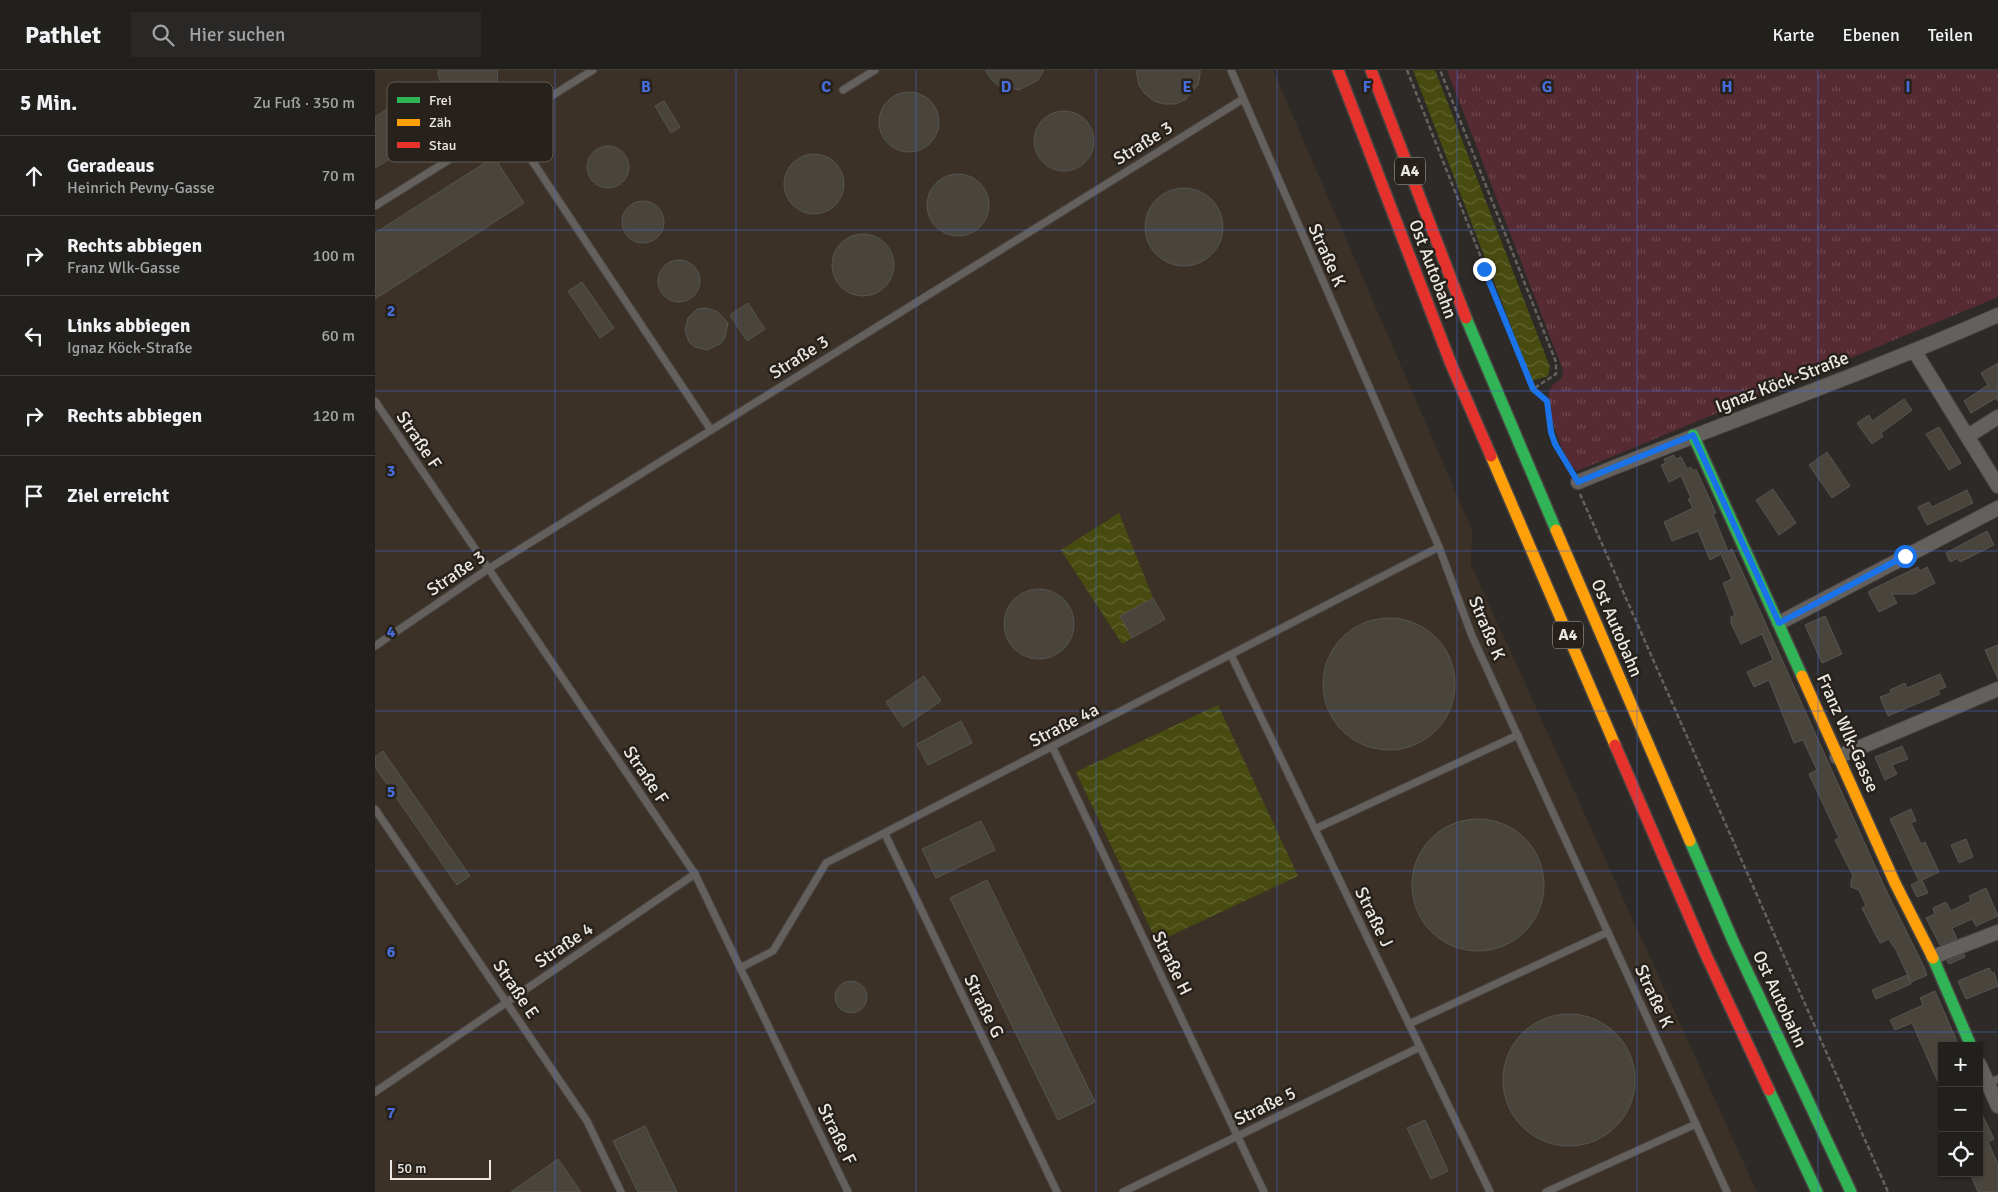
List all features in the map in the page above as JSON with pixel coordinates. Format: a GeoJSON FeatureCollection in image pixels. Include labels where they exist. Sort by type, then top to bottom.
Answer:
{"type":"FeatureCollection","features":[{"type":"Feature","properties":{"kind":"main road","name":"Ost Autobahn"},"geometry":{"type":"LineString","coordinates":[[1338,70],[1451,364],[1706,955],[1817,1192]]}},
{"type":"Feature","properties":{"kind":"main road","name":"Ost Autobahn"},"geometry":{"type":"LineString","coordinates":[[1371,70],[1480,353],[1733,941],[1851,1192]]}},
{"type":"Feature","properties":{"kind":"main road","name":"Franz Wlk-Gasse"},"geometry":{"type":"LineString","coordinates":[[1693,435],[1779,623],[1837,757],[1895,883],[1933,957],[1969,1042]]}},
{"type":"Feature","properties":{"kind":"street","name":"Ignaz Köck-Straße"},"geometry":{"type":"LineString","coordinates":[[1578,482],[1693,435],[1915,352],[1998,315]]}},
{"type":"Feature","properties":{"kind":"street"},"geometry":{"type":"LineString","coordinates":[[1915,352],[1998,486]]}},
{"type":"Feature","properties":{"kind":"street"},"geometry":{"type":"LineString","coordinates":[[1968,436],[1998,418]]}},
{"type":"Feature","properties":{"kind":"street"},"geometry":{"type":"LineString","coordinates":[[1779,623],[1998,508]]}},
{"type":"Feature","properties":{"kind":"street"},"geometry":{"type":"LineString","coordinates":[[1837,757],[1998,689]]}},
{"type":"Feature","properties":{"kind":"street"},"geometry":{"type":"LineString","coordinates":[[1933,957],[1998,932]]}},
{"type":"Feature","properties":{"kind":"street"},"geometry":{"type":"LineString","coordinates":[[1983,1069],[1993,1081],[1998,1106]]}},
{"type":"Feature","properties":{"kind":"lane"},"geometry":{"type":"LineString","coordinates":[[553,95],[593,70]]}},
{"type":"Feature","properties":{"kind":"lane"},"geometry":{"type":"LineString","coordinates":[[843,90],[875,70]]}},
{"type":"Feature","properties":{"kind":"lane","name":"Straße K"},"geometry":{"type":"LineString","coordinates":[[1231,70],[1439,547],[1472,636],[1727,1192]]}},
{"type":"Feature","properties":{"kind":"lane","name":"Straße 3"},"geometry":{"type":"LineString","coordinates":[[375,646],[488,569],[1243,99]]}},
{"type":"Feature","properties":{"kind":"lane"},"geometry":{"type":"LineString","coordinates":[[375,206],[445,162]]}},
{"type":"Feature","properties":{"kind":"lane"},"geometry":{"type":"LineString","coordinates":[[533,162],[711,430]]}},
{"type":"Feature","properties":{"kind":"lane","name":"Straße F"},"geometry":{"type":"LineString","coordinates":[[375,401],[695,874],[848,1192]]}},
{"type":"Feature","properties":{"kind":"lane","name":"Straße 4a"},"geometry":{"type":"LineString","coordinates":[[740,968],[773,951],[826,863],[1053,748],[1439,547]]}},
{"type":"Feature","properties":{"kind":"lane","name":"Straße J"},"geometry":{"type":"LineString","coordinates":[[1231,656],[1490,1192]]}},
{"type":"Feature","properties":{"kind":"lane"},"geometry":{"type":"LineString","coordinates":[[1315,829],[1518,735]]}},
{"type":"Feature","properties":{"kind":"lane","name":"Straße H"},"geometry":{"type":"LineString","coordinates":[[1053,748],[1264,1192]]}},
{"type":"Feature","properties":{"kind":"lane","name":"Straße E"},"geometry":{"type":"LineString","coordinates":[[375,809],[587,1121],[621,1192]]}},
{"type":"Feature","properties":{"kind":"lane","name":"Straße G"},"geometry":{"type":"LineString","coordinates":[[885,834],[1057,1192]]}},
{"type":"Feature","properties":{"kind":"lane","name":"Straße 4"},"geometry":{"type":"LineString","coordinates":[[375,1092],[695,874]]}},
{"type":"Feature","properties":{"kind":"lane"},"geometry":{"type":"LineString","coordinates":[[1409,1024],[1608,932]]}},
{"type":"Feature","properties":{"kind":"lane","name":"Straße 5"},"geometry":{"type":"LineString","coordinates":[[1123,1192],[1420,1048]]}},
{"type":"Feature","properties":{"kind":"lane"},"geometry":{"type":"LineString","coordinates":[[1547,1192],[1696,1124]]}},
{"type":"Feature","properties":{"kind":"path"},"geometry":{"type":"LineString","coordinates":[[1407,70],[1533,389],[1547,401],[1551,432],[1555,444],[1578,482],[1581,498],[1888,1192]]}},
{"type":"Feature","properties":{"kind":"path"},"geometry":{"type":"LineString","coordinates":[[1440,70],[1556,362],[1556,374],[1533,389]]}},
{"type":"Feature","properties":{"kind":"shaded area"},"geometry":{"type":"Polygon","coordinates":[[[375,70],[1273,70],[1472,530],[1471,565],[1757,1192],[375,1192],[375,70]]]}},
{"type":"Feature","properties":{"kind":"green space"},"geometry":{"type":"Polygon","coordinates":[[[1447,70],[1998,70],[1998,297],[1577,471],[1566,457],[1561,446],[1550,410],[1549,392],[1552,386],[1562,378],[1563,370],[1447,70]]]}},
{"type":"Feature","properties":{"kind":"water"},"geometry":{"type":"Polygon","coordinates":[[[1413,70],[1435,70],[1550,367],[1548,376],[1532,381],[1413,70]]]}},
{"type":"Feature","properties":{"kind":"water"},"geometry":{"type":"Polygon","coordinates":[[[1119,513],[1153,598],[1120,616],[1132,638],[1122,644],[1061,550],[1119,513]]]}},
{"type":"Feature","properties":{"kind":"water"},"geometry":{"type":"Polygon","coordinates":[[[1218,705],[1298,876],[1157,942],[1076,772],[1218,705]]]}},
{"type":"Feature","properties":{"kind":"building"},"geometry":{"type":"Polygon","coordinates":[[[438,70],[498,70],[496,82],[441,82],[438,70]]]}},
{"type":"Feature","properties":{"kind":"building"},"geometry":{"type":"Polygon","coordinates":[[[985,70],[1044,70],[1038,80],[1019,90],[999,86],[985,70]]]}},
{"type":"Feature","properties":{"kind":"building"},"geometry":{"type":"Polygon","coordinates":[[[1136,70],[1200,70],[1200,75],[1198,85],[1185,100],[1175,104],[1164,104],[1154,101],[1145,94],[1139,85],[1136,70]]]}},
{"type":"Feature","properties":{"kind":"building"},"geometry":{"type":"Polygon","coordinates":[[[903,92],[915,92],[926,97],[934,105],[939,116],[937,134],[926,147],[915,152],[903,152],[892,147],[884,139],[879,128],[879,116],[884,105],[892,97],[903,92]]]}},
{"type":"Feature","properties":{"kind":"building"},"geometry":{"type":"Polygon","coordinates":[[[664,101],[680,127],[671,133],[655,106],[664,101]]]}},
{"type":"Feature","properties":{"kind":"building"},"geometry":{"type":"Polygon","coordinates":[[[387,109],[387,161],[375,168],[375,117],[387,109]]]}},
{"type":"Feature","properties":{"kind":"building"},"geometry":{"type":"Polygon","coordinates":[[[1058,111],[1070,111],[1081,116],[1089,124],[1094,135],[1092,153],[1081,166],[1070,171],[1058,171],[1047,166],[1039,158],[1034,147],[1034,135],[1039,124],[1047,116],[1058,111]]]}},
{"type":"Feature","properties":{"kind":"building"},"geometry":{"type":"Polygon","coordinates":[[[608,146],[623,152],[629,167],[623,182],[608,188],[593,182],[587,167],[593,152],[608,146]]]}},
{"type":"Feature","properties":{"kind":"building"},"geometry":{"type":"Polygon","coordinates":[[[808,154],[820,154],[831,159],[839,167],[844,178],[842,196],[831,209],[820,214],[808,214],[797,209],[789,201],[784,190],[784,178],[789,167],[797,159],[808,154]]]}},
{"type":"Feature","properties":{"kind":"building"},"geometry":{"type":"Polygon","coordinates":[[[486,162],[497,162],[524,203],[375,299],[375,233],[486,162]]]}},
{"type":"Feature","properties":{"kind":"building"},"geometry":{"type":"Polygon","coordinates":[[[952,174],[964,174],[980,183],[987,193],[989,205],[987,217],[980,227],[964,236],[952,236],[941,231],[932,222],[927,211],[927,199],[932,188],[941,179],[952,174]]]}},
{"type":"Feature","properties":{"kind":"building"},"geometry":{"type":"Polygon","coordinates":[[[1184,188],[1199,191],[1216,205],[1220,212],[1223,227],[1220,242],[1206,259],[1199,263],[1184,266],[1169,263],[1152,249],[1148,242],[1145,227],[1148,212],[1162,195],[1169,191],[1184,188]]]}},
{"type":"Feature","properties":{"kind":"building"},"geometry":{"type":"Polygon","coordinates":[[[643,201],[658,207],[664,222],[658,237],[643,243],[628,237],[622,222],[628,207],[643,201]]]}},
{"type":"Feature","properties":{"kind":"building"},"geometry":{"type":"Polygon","coordinates":[[[857,234],[869,234],[885,243],[892,253],[894,265],[892,277],[885,287],[869,296],[857,296],[846,291],[837,282],[832,271],[832,259],[837,248],[846,239],[857,234]]]}},
{"type":"Feature","properties":{"kind":"building"},"geometry":{"type":"Polygon","coordinates":[[[679,260],[694,266],[700,281],[694,296],[679,302],[664,296],[658,281],[664,266],[679,260]]]}},
{"type":"Feature","properties":{"kind":"building"},"geometry":{"type":"Polygon","coordinates":[[[582,282],[614,328],[600,338],[568,291],[582,282]]]}},
{"type":"Feature","properties":{"kind":"building"},"geometry":{"type":"Polygon","coordinates":[[[748,303],[765,329],[747,341],[730,315],[748,303]]]}},
{"type":"Feature","properties":{"kind":"building"},"geometry":{"type":"Polygon","coordinates":[[[706,308],[718,312],[728,323],[725,338],[720,344],[707,350],[695,347],[689,342],[685,330],[688,318],[697,309],[706,308]]]}},
{"type":"Feature","properties":{"kind":"building"},"geometry":{"type":"Polygon","coordinates":[[[1998,363],[1998,401],[1996,398],[1971,413],[1964,401],[1988,385],[1981,373],[1998,363]]]}},
{"type":"Feature","properties":{"kind":"building"},"geometry":{"type":"Polygon","coordinates":[[[1904,399],[1912,410],[1881,433],[1883,436],[1872,444],[1857,423],[1869,415],[1872,421],[1904,399]]]}},
{"type":"Feature","properties":{"kind":"building"},"geometry":{"type":"Polygon","coordinates":[[[1939,427],[1961,463],[1949,470],[1926,434],[1939,427]]]}},
{"type":"Feature","properties":{"kind":"building"},"geometry":{"type":"Polygon","coordinates":[[[1827,452],[1850,486],[1832,498],[1809,465],[1827,452]]]}},
{"type":"Feature","properties":{"kind":"building"},"geometry":{"type":"Polygon","coordinates":[[[1674,455],[1676,459],[1681,457],[1687,469],[1691,467],[1693,471],[1696,469],[1716,513],[1713,514],[1728,551],[1732,549],[1885,888],[1927,975],[1911,982],[1889,939],[1880,943],[1862,908],[1866,906],[1859,890],[1851,887],[1853,876],[1835,840],[1839,838],[1809,774],[1817,770],[1803,740],[1794,743],[1769,680],[1754,687],[1747,672],[1773,660],[1762,634],[1741,644],[1731,623],[1731,617],[1735,615],[1723,583],[1732,579],[1721,554],[1710,560],[1698,531],[1672,541],[1664,522],[1693,508],[1688,499],[1691,498],[1681,476],[1669,482],[1661,465],[1666,463],[1664,459],[1674,455]]]}},
{"type":"Feature","properties":{"kind":"building"},"geometry":{"type":"Polygon","coordinates":[[[1773,489],[1796,523],[1779,535],[1756,500],[1773,489]]]}},
{"type":"Feature","properties":{"kind":"building"},"geometry":{"type":"Polygon","coordinates":[[[1967,490],[1973,503],[1927,525],[1918,507],[1929,502],[1932,507],[1967,490]]]}},
{"type":"Feature","properties":{"kind":"building"},"geometry":{"type":"Polygon","coordinates":[[[1987,531],[1994,545],[1960,562],[1958,558],[1950,562],[1946,553],[1987,531]]]}},
{"type":"Feature","properties":{"kind":"building"},"geometry":{"type":"Polygon","coordinates":[[[1918,567],[1920,571],[1927,567],[1935,583],[1914,594],[1892,594],[1897,603],[1879,612],[1869,591],[1918,567]]]}},
{"type":"Feature","properties":{"kind":"building"},"geometry":{"type":"Polygon","coordinates":[[[1039,589],[1052,592],[1064,599],[1071,611],[1074,624],[1071,637],[1064,649],[1052,656],[1039,659],[1026,656],[1014,649],[1007,637],[1004,624],[1007,611],[1014,599],[1026,592],[1039,589]]]}},
{"type":"Feature","properties":{"kind":"building"},"geometry":{"type":"Polygon","coordinates":[[[1153,598],[1165,619],[1132,638],[1120,616],[1153,598]]]}},
{"type":"Feature","properties":{"kind":"building"},"geometry":{"type":"Polygon","coordinates":[[[1825,616],[1842,654],[1822,663],[1805,625],[1825,616]]]}},
{"type":"Feature","properties":{"kind":"building"},"geometry":{"type":"Polygon","coordinates":[[[1389,618],[1402,619],[1414,623],[1436,637],[1450,659],[1454,671],[1454,697],[1450,709],[1436,731],[1414,745],[1402,749],[1389,750],[1376,749],[1364,745],[1342,731],[1328,709],[1324,697],[1323,684],[1324,671],[1328,659],[1342,637],[1364,623],[1376,619],[1389,618]]]}},
{"type":"Feature","properties":{"kind":"building"},"geometry":{"type":"Polygon","coordinates":[[[1998,645],[1998,679],[1985,650],[1998,645]]]}},
{"type":"Feature","properties":{"kind":"building"},"geometry":{"type":"Polygon","coordinates":[[[1940,674],[1946,687],[1938,690],[1940,694],[1888,716],[1880,697],[1891,693],[1890,690],[1905,683],[1907,688],[1940,674]]]}},
{"type":"Feature","properties":{"kind":"building"},"geometry":{"type":"Polygon","coordinates":[[[924,676],[941,701],[903,727],[886,702],[924,676]]]}},
{"type":"Feature","properties":{"kind":"building"},"geometry":{"type":"Polygon","coordinates":[[[961,721],[972,743],[928,765],[917,744],[961,721]]]}},
{"type":"Feature","properties":{"kind":"building"},"geometry":{"type":"Polygon","coordinates":[[[1902,746],[1908,759],[1892,765],[1897,774],[1885,780],[1875,757],[1902,746]]]}},
{"type":"Feature","properties":{"kind":"building"},"geometry":{"type":"Polygon","coordinates":[[[383,751],[470,876],[457,885],[375,767],[375,757],[383,751]]]}},
{"type":"Feature","properties":{"kind":"building"},"geometry":{"type":"Polygon","coordinates":[[[1911,809],[1916,821],[1911,823],[1921,844],[1925,842],[1939,872],[1922,880],[1928,893],[1917,897],[1911,885],[1919,881],[1890,819],[1911,809]]]}},
{"type":"Feature","properties":{"kind":"building"},"geometry":{"type":"Polygon","coordinates":[[[1478,819],[1491,820],[1503,824],[1525,838],[1539,860],[1543,872],[1543,898],[1539,910],[1525,932],[1503,946],[1491,950],[1478,951],[1465,950],[1453,946],[1431,932],[1417,910],[1413,898],[1412,885],[1413,872],[1417,860],[1431,838],[1453,824],[1465,820],[1478,819]]]}},
{"type":"Feature","properties":{"kind":"building"},"geometry":{"type":"Polygon","coordinates":[[[981,821],[995,850],[936,878],[922,849],[981,821]]]}},
{"type":"Feature","properties":{"kind":"building"},"geometry":{"type":"Polygon","coordinates":[[[1966,839],[1973,857],[1959,863],[1951,845],[1966,839]]]}},
{"type":"Feature","properties":{"kind":"building"},"geometry":{"type":"Polygon","coordinates":[[[987,880],[1095,1102],[1058,1120],[950,898],[987,880]]]}},
{"type":"Feature","properties":{"kind":"building"},"geometry":{"type":"Polygon","coordinates":[[[1986,888],[1998,916],[1976,926],[1972,919],[1952,928],[1957,939],[1940,945],[1926,918],[1935,914],[1933,908],[1946,902],[1951,911],[1971,901],[1969,896],[1986,888]]]}},
{"type":"Feature","properties":{"kind":"building"},"geometry":{"type":"Polygon","coordinates":[[[1964,954],[1965,957],[1949,964],[1947,961],[1964,954]]]}},
{"type":"Feature","properties":{"kind":"building"},"geometry":{"type":"Polygon","coordinates":[[[1989,968],[1992,973],[1994,972],[1998,986],[1966,999],[1958,981],[1989,968]]]}},
{"type":"Feature","properties":{"kind":"building"},"geometry":{"type":"Polygon","coordinates":[[[1907,975],[1911,984],[1876,999],[1872,990],[1907,975]]]}},
{"type":"Feature","properties":{"kind":"building"},"geometry":{"type":"Polygon","coordinates":[[[851,981],[863,985],[867,997],[863,1009],[851,1013],[839,1009],[835,997],[839,985],[851,981]]]}},
{"type":"Feature","properties":{"kind":"building"},"geometry":{"type":"Polygon","coordinates":[[[1935,991],[1957,1042],[1938,1042],[1938,1082],[1912,1023],[1895,1030],[1890,1020],[1923,1005],[1920,998],[1935,991]]]}},
{"type":"Feature","properties":{"kind":"building"},"geometry":{"type":"Polygon","coordinates":[[[1569,1014],[1582,1015],[1594,1019],[1616,1033],[1630,1055],[1634,1067],[1634,1093],[1630,1105],[1616,1127],[1594,1141],[1582,1145],[1569,1146],[1556,1145],[1544,1141],[1522,1127],[1508,1105],[1504,1093],[1503,1080],[1504,1067],[1508,1055],[1522,1033],[1544,1019],[1556,1015],[1569,1014]]]}},
{"type":"Feature","properties":{"kind":"building"},"geometry":{"type":"Polygon","coordinates":[[[1983,1116],[1994,1139],[1988,1142],[1998,1164],[1998,1192],[1978,1192],[1972,1177],[1983,1177],[1983,1116]]]}},
{"type":"Feature","properties":{"kind":"building"},"geometry":{"type":"Polygon","coordinates":[[[1425,1120],[1448,1171],[1431,1179],[1407,1128],[1425,1120]]]}},
{"type":"Feature","properties":{"kind":"building"},"geometry":{"type":"Polygon","coordinates":[[[645,1126],[677,1192],[638,1192],[613,1141],[645,1126]]]}},
{"type":"Feature","properties":{"kind":"building"},"geometry":{"type":"Polygon","coordinates":[[[558,1159],[581,1192],[511,1192],[558,1159]]]}},
{"type":"Feature","properties":{"kind":"traffic: fast"},"geometry":{"type":"LineString","coordinates":[[1466,318],[1556,530]]}},
{"type":"Feature","properties":{"kind":"traffic: fast"},"geometry":{"type":"LineString","coordinates":[[1693,435],[1802,676]]}},
{"type":"Feature","properties":{"kind":"traffic: fast"},"geometry":{"type":"LineString","coordinates":[[1690,841],[1733,941],[1851,1192]]}},
{"type":"Feature","properties":{"kind":"traffic: fast"},"geometry":{"type":"LineString","coordinates":[[1933,958],[1969,1042]]}},
{"type":"Feature","properties":{"kind":"traffic: fast"},"geometry":{"type":"LineString","coordinates":[[1769,1090],[1817,1192]]}},
{"type":"Feature","properties":{"kind":"traffic: slow"},"geometry":{"type":"LineString","coordinates":[[1491,456],[1615,745]]}},
{"type":"Feature","properties":{"kind":"traffic: slow"},"geometry":{"type":"LineString","coordinates":[[1556,530],[1690,841]]}},
{"type":"Feature","properties":{"kind":"traffic: slow"},"geometry":{"type":"LineString","coordinates":[[1802,676],[1895,883],[1933,958]]}},
{"type":"Feature","properties":{"kind":"traffic: jam"},"geometry":{"type":"LineString","coordinates":[[1338,70],[1451,364],[1491,456]]}},
{"type":"Feature","properties":{"kind":"traffic: jam"},"geometry":{"type":"LineString","coordinates":[[1371,70],[1466,318]]}},
{"type":"Feature","properties":{"kind":"traffic: jam"},"geometry":{"type":"LineString","coordinates":[[1615,745],[1706,955],[1769,1090]]}},
{"type":"Feature","properties":{"kind":"route"},"geometry":{"type":"LineString","coordinates":[[1484,269],[1533,389],[1543,395],[1547,401],[1551,432],[1555,444],[1578,482],[1693,435],[1779,623],[1905,556]]}}]}
